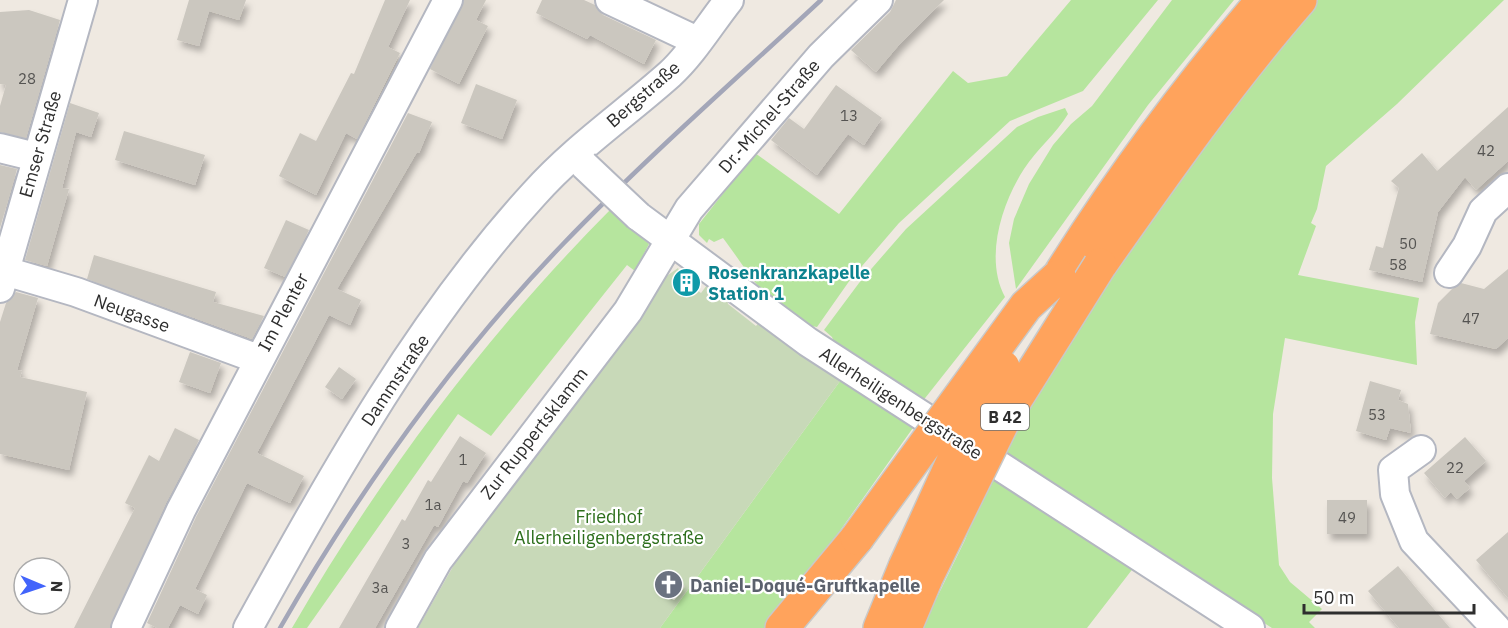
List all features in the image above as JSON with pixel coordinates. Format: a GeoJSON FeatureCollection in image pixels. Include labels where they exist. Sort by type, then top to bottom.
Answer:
{"type":"FeatureCollection","features":[{"type":"Feature","properties":{"kind":"highway","name":"B 42"},"geometry":{"type":"LineString","coordinates":[[880,628],[916,573],[1043,353],[1088,256],[1178,104],[1263,0]]}},
{"type":"Feature","properties":{"kind":"highway","name":"B 42"},"geometry":{"type":"LineString","coordinates":[[905,628],[916,573],[975,419],[1020,338],[1059,276],[1088,256],[1185,143],[1255,51],[1300,0]]}},
{"type":"Feature","properties":{"kind":"highway"},"geometry":{"type":"LineString","coordinates":[[782,628],[857,538],[1026,306],[1059,276]]}},
{"type":"Feature","properties":{"kind":"street","name":"Emser Straße"},"geometry":{"type":"LineString","coordinates":[[2,279],[82,0]]}},
{"type":"Feature","properties":{"kind":"street","name":"Im Plenter"},"geometry":{"type":"LineString","coordinates":[[126,628],[181,510],[448,0]]}},
{"type":"Feature","properties":{"kind":"street"},"geometry":{"type":"LineString","coordinates":[[610,0],[697,41]]}},
{"type":"Feature","properties":{"kind":"street","name":"Bergstraße"},"geometry":{"type":"LineString","coordinates":[[578,159],[672,73],[729,0]]}},
{"type":"Feature","properties":{"kind":"street","name":"Dr.-Michel-Straße"},"geometry":{"type":"LineString","coordinates":[[672,241],[689,209],[820,56],[878,0]]}},
{"type":"Feature","properties":{"kind":"street"},"geometry":{"type":"LineString","coordinates":[[0,148],[36,157]]}},
{"type":"Feature","properties":{"kind":"street","name":"Allerheiligenbergstraße"},"geometry":{"type":"LineString","coordinates":[[578,159],[638,216],[808,342],[1250,628]]}},
{"type":"Feature","properties":{"kind":"street","name":"Dammstraße"},"geometry":{"type":"LineString","coordinates":[[248,628],[348,451],[408,359],[502,230],[578,159]]}},
{"type":"Feature","properties":{"kind":"street"},"geometry":{"type":"LineString","coordinates":[[1449,273],[1467,246],[1483,211],[1508,188]]}},
{"type":"Feature","properties":{"kind":"street","name":"Zur Ruppertsklamm"},"geometry":{"type":"LineString","coordinates":[[400,628],[438,560],[628,311],[672,241]]}},
{"type":"Feature","properties":{"kind":"street","name":"Neugasse"},"geometry":{"type":"LineString","coordinates":[[2,279],[76,292],[258,360]]}},
{"type":"Feature","properties":{"kind":"street"},"geometry":{"type":"LineString","coordinates":[[1421,450],[1393,470],[1395,494],[1414,541],[1496,628]]}},
{"type":"Feature","properties":{"kind":"green space"},"geometry":{"type":"Polygon","coordinates":[[[1071,0],[1158,0],[1083,91],[1010,121],[899,223],[850,280],[817,327],[802,323],[775,305],[723,238],[714,242],[709,239],[707,243],[699,235],[699,224],[755,153],[839,214],[953,71],[968,83],[1007,76],[1071,0]]]}},
{"type":"Feature","properties":{"kind":"green space"},"geometry":{"type":"Polygon","coordinates":[[[1172,0],[1234,0],[1148,105],[1016,289],[1009,243],[1014,219],[1029,184],[1053,145],[1071,124],[1092,106],[1172,0]]]}},
{"type":"Feature","properties":{"kind":"green space"},"geometry":{"type":"Polygon","coordinates":[[[1318,0],[1504,0],[1397,104],[1326,166],[1317,209],[1311,223],[1316,226],[1298,275],[1419,298],[1415,322],[1417,365],[1285,338],[1273,414],[1272,478],[1279,565],[1290,582],[1322,609],[1309,622],[1315,628],[1272,628],[1148,549],[1087,628],[922,628],[965,540],[998,456],[1101,292],[1219,121],[1318,0]]]}},
{"type":"Feature","properties":{"kind":"green space"},"geometry":{"type":"Polygon","coordinates":[[[1065,108],[1068,114],[1024,169],[1003,214],[998,231],[996,265],[1005,297],[922,402],[837,350],[832,337],[824,330],[859,283],[906,229],[1017,127],[1065,108]]]}},
{"type":"Feature","properties":{"kind":"green space"},"geometry":{"type":"Polygon","coordinates":[[[610,210],[649,244],[635,271],[627,265],[491,436],[458,414],[307,628],[292,628],[361,516],[437,409],[520,307],[610,210]]]}},
{"type":"Feature","properties":{"kind":"green space","name":"Friedhof Allerheiligenbergstraße"},"geometry":{"type":"Polygon","coordinates":[[[678,268],[685,284],[689,284],[701,293],[710,281],[725,291],[728,304],[756,326],[760,321],[843,377],[660,628],[418,628],[459,556],[585,391],[661,280],[678,268]]]}},
{"type":"Feature","properties":{"kind":"green space"},"geometry":{"type":"Polygon","coordinates":[[[843,377],[915,425],[771,628],[660,628],[843,377]]]}},
{"type":"Feature","properties":{"kind":"building"},"geometry":{"type":"Polygon","coordinates":[[[189,0],[246,0],[239,20],[209,11],[199,46],[177,40],[189,0]]]}},
{"type":"Feature","properties":{"kind":"building"},"geometry":{"type":"Polygon","coordinates":[[[385,0],[410,0],[388,47],[400,53],[357,139],[346,133],[316,195],[279,176],[300,133],[316,141],[351,73],[354,74],[385,0]]]}},
{"type":"Feature","properties":{"kind":"building"},"geometry":{"type":"Polygon","coordinates":[[[464,0],[486,0],[476,20],[488,26],[459,84],[430,69],[464,0]]]}},
{"type":"Feature","properties":{"kind":"building"},"geometry":{"type":"Polygon","coordinates":[[[542,0],[584,0],[595,5],[603,15],[656,40],[644,64],[590,35],[587,39],[536,13],[542,0]]]}},
{"type":"Feature","properties":{"kind":"building"},"geometry":{"type":"Polygon","coordinates":[[[896,0],[944,0],[898,46],[876,72],[851,50],[890,12],[896,0]]]}},
{"type":"Feature","properties":{"kind":"building"},"geometry":{"type":"Polygon","coordinates":[[[29,10],[60,20],[26,138],[0,132],[0,106],[6,85],[0,84],[0,12],[29,10]]]}},
{"type":"Feature","properties":{"kind":"building"},"geometry":{"type":"Polygon","coordinates":[[[476,84],[517,100],[502,139],[461,123],[476,84]]]}},
{"type":"Feature","properties":{"kind":"building"},"geometry":{"type":"Polygon","coordinates":[[[836,85],[882,118],[864,145],[848,134],[817,175],[771,140],[789,118],[804,129],[836,85]]]}},
{"type":"Feature","properties":{"kind":"building"},"geometry":{"type":"Polygon","coordinates":[[[70,103],[99,113],[91,137],[76,132],[62,188],[69,189],[47,266],[25,260],[70,103]]]}},
{"type":"Feature","properties":{"kind":"building"},"geometry":{"type":"Polygon","coordinates":[[[1508,107],[1508,161],[1476,190],[1465,177],[1438,212],[1422,282],[1369,270],[1376,246],[1383,248],[1399,188],[1391,181],[1422,153],[1437,171],[1508,107]]]}},
{"type":"Feature","properties":{"kind":"building"},"geometry":{"type":"Polygon","coordinates":[[[408,113],[432,122],[419,153],[417,152],[337,289],[361,300],[350,325],[329,315],[257,453],[304,476],[290,503],[247,483],[195,589],[207,595],[198,614],[180,605],[168,628],[157,628],[147,623],[196,517],[408,113]]]}},
{"type":"Feature","properties":{"kind":"building"},"geometry":{"type":"Polygon","coordinates":[[[124,131],[205,155],[195,185],[115,160],[124,131]]]}},
{"type":"Feature","properties":{"kind":"building"},"geometry":{"type":"Polygon","coordinates":[[[0,165],[17,169],[0,228],[0,165]]]}},
{"type":"Feature","properties":{"kind":"building"},"geometry":{"type":"Polygon","coordinates":[[[286,220],[309,230],[285,277],[264,268],[286,220]]]}},
{"type":"Feature","properties":{"kind":"building"},"geometry":{"type":"Polygon","coordinates":[[[94,255],[216,292],[213,302],[264,316],[252,339],[87,279],[94,255]]]}},
{"type":"Feature","properties":{"kind":"building"},"geometry":{"type":"Polygon","coordinates":[[[1508,269],[1508,338],[1496,349],[1430,334],[1438,303],[1452,289],[1461,283],[1484,289],[1508,269]]]}},
{"type":"Feature","properties":{"kind":"building"},"geometry":{"type":"Polygon","coordinates":[[[16,292],[38,298],[17,370],[22,371],[20,377],[87,392],[69,470],[0,454],[0,322],[6,303],[16,292]]]}},
{"type":"Feature","properties":{"kind":"building"},"geometry":{"type":"Polygon","coordinates":[[[190,352],[221,363],[210,393],[179,382],[190,352]]]}},
{"type":"Feature","properties":{"kind":"building"},"geometry":{"type":"Polygon","coordinates":[[[339,367],[356,379],[342,399],[325,387],[339,367]]]}},
{"type":"Feature","properties":{"kind":"building"},"geometry":{"type":"Polygon","coordinates":[[[1370,381],[1401,390],[1398,400],[1408,404],[1411,433],[1390,428],[1386,440],[1356,431],[1370,381]]]}},
{"type":"Feature","properties":{"kind":"building"},"geometry":{"type":"Polygon","coordinates":[[[175,428],[199,440],[166,503],[110,628],[74,628],[135,508],[125,503],[149,455],[159,461],[175,428]]]}},
{"type":"Feature","properties":{"kind":"building"},"geometry":{"type":"Polygon","coordinates":[[[460,436],[486,453],[467,483],[463,481],[438,527],[434,525],[375,628],[339,628],[402,519],[405,521],[428,480],[431,482],[460,436]]]}},
{"type":"Feature","properties":{"kind":"building"},"geometry":{"type":"Polygon","coordinates":[[[1465,437],[1486,461],[1464,481],[1470,488],[1457,499],[1451,492],[1445,498],[1424,473],[1465,437]]]}},
{"type":"Feature","properties":{"kind":"building"},"geometry":{"type":"Polygon","coordinates":[[[1327,500],[1367,500],[1367,534],[1327,534],[1327,500]]]}},
{"type":"Feature","properties":{"kind":"building"},"geometry":{"type":"Polygon","coordinates":[[[1508,532],[1508,598],[1476,560],[1508,532]]]}},
{"type":"Feature","properties":{"kind":"building"},"geometry":{"type":"Polygon","coordinates":[[[1398,566],[1450,628],[1399,628],[1368,591],[1398,566]]]}},
{"type":"Feature","properties":{"kind":"building"},"geometry":{"type":"Polygon","coordinates":[[[664,571],[685,586],[674,600],[654,585],[664,571]]]}},
{"type":"Feature","properties":{"kind":"railway"},"geometry":{"type":"LineString","coordinates":[[280,628],[376,475],[446,379],[484,332],[595,211],[821,0]]}},
{"type":"Feature","properties":{"kind":"place","name":"Rosenkranzkapelle Station 1"},"geometry":{"type":"Point","coordinates":[687,282]}},
{"type":"Feature","properties":{"kind":"place","name":"Daniel-Doqué-Gruftkapelle"},"geometry":{"type":"Point","coordinates":[669,585]}}]}
